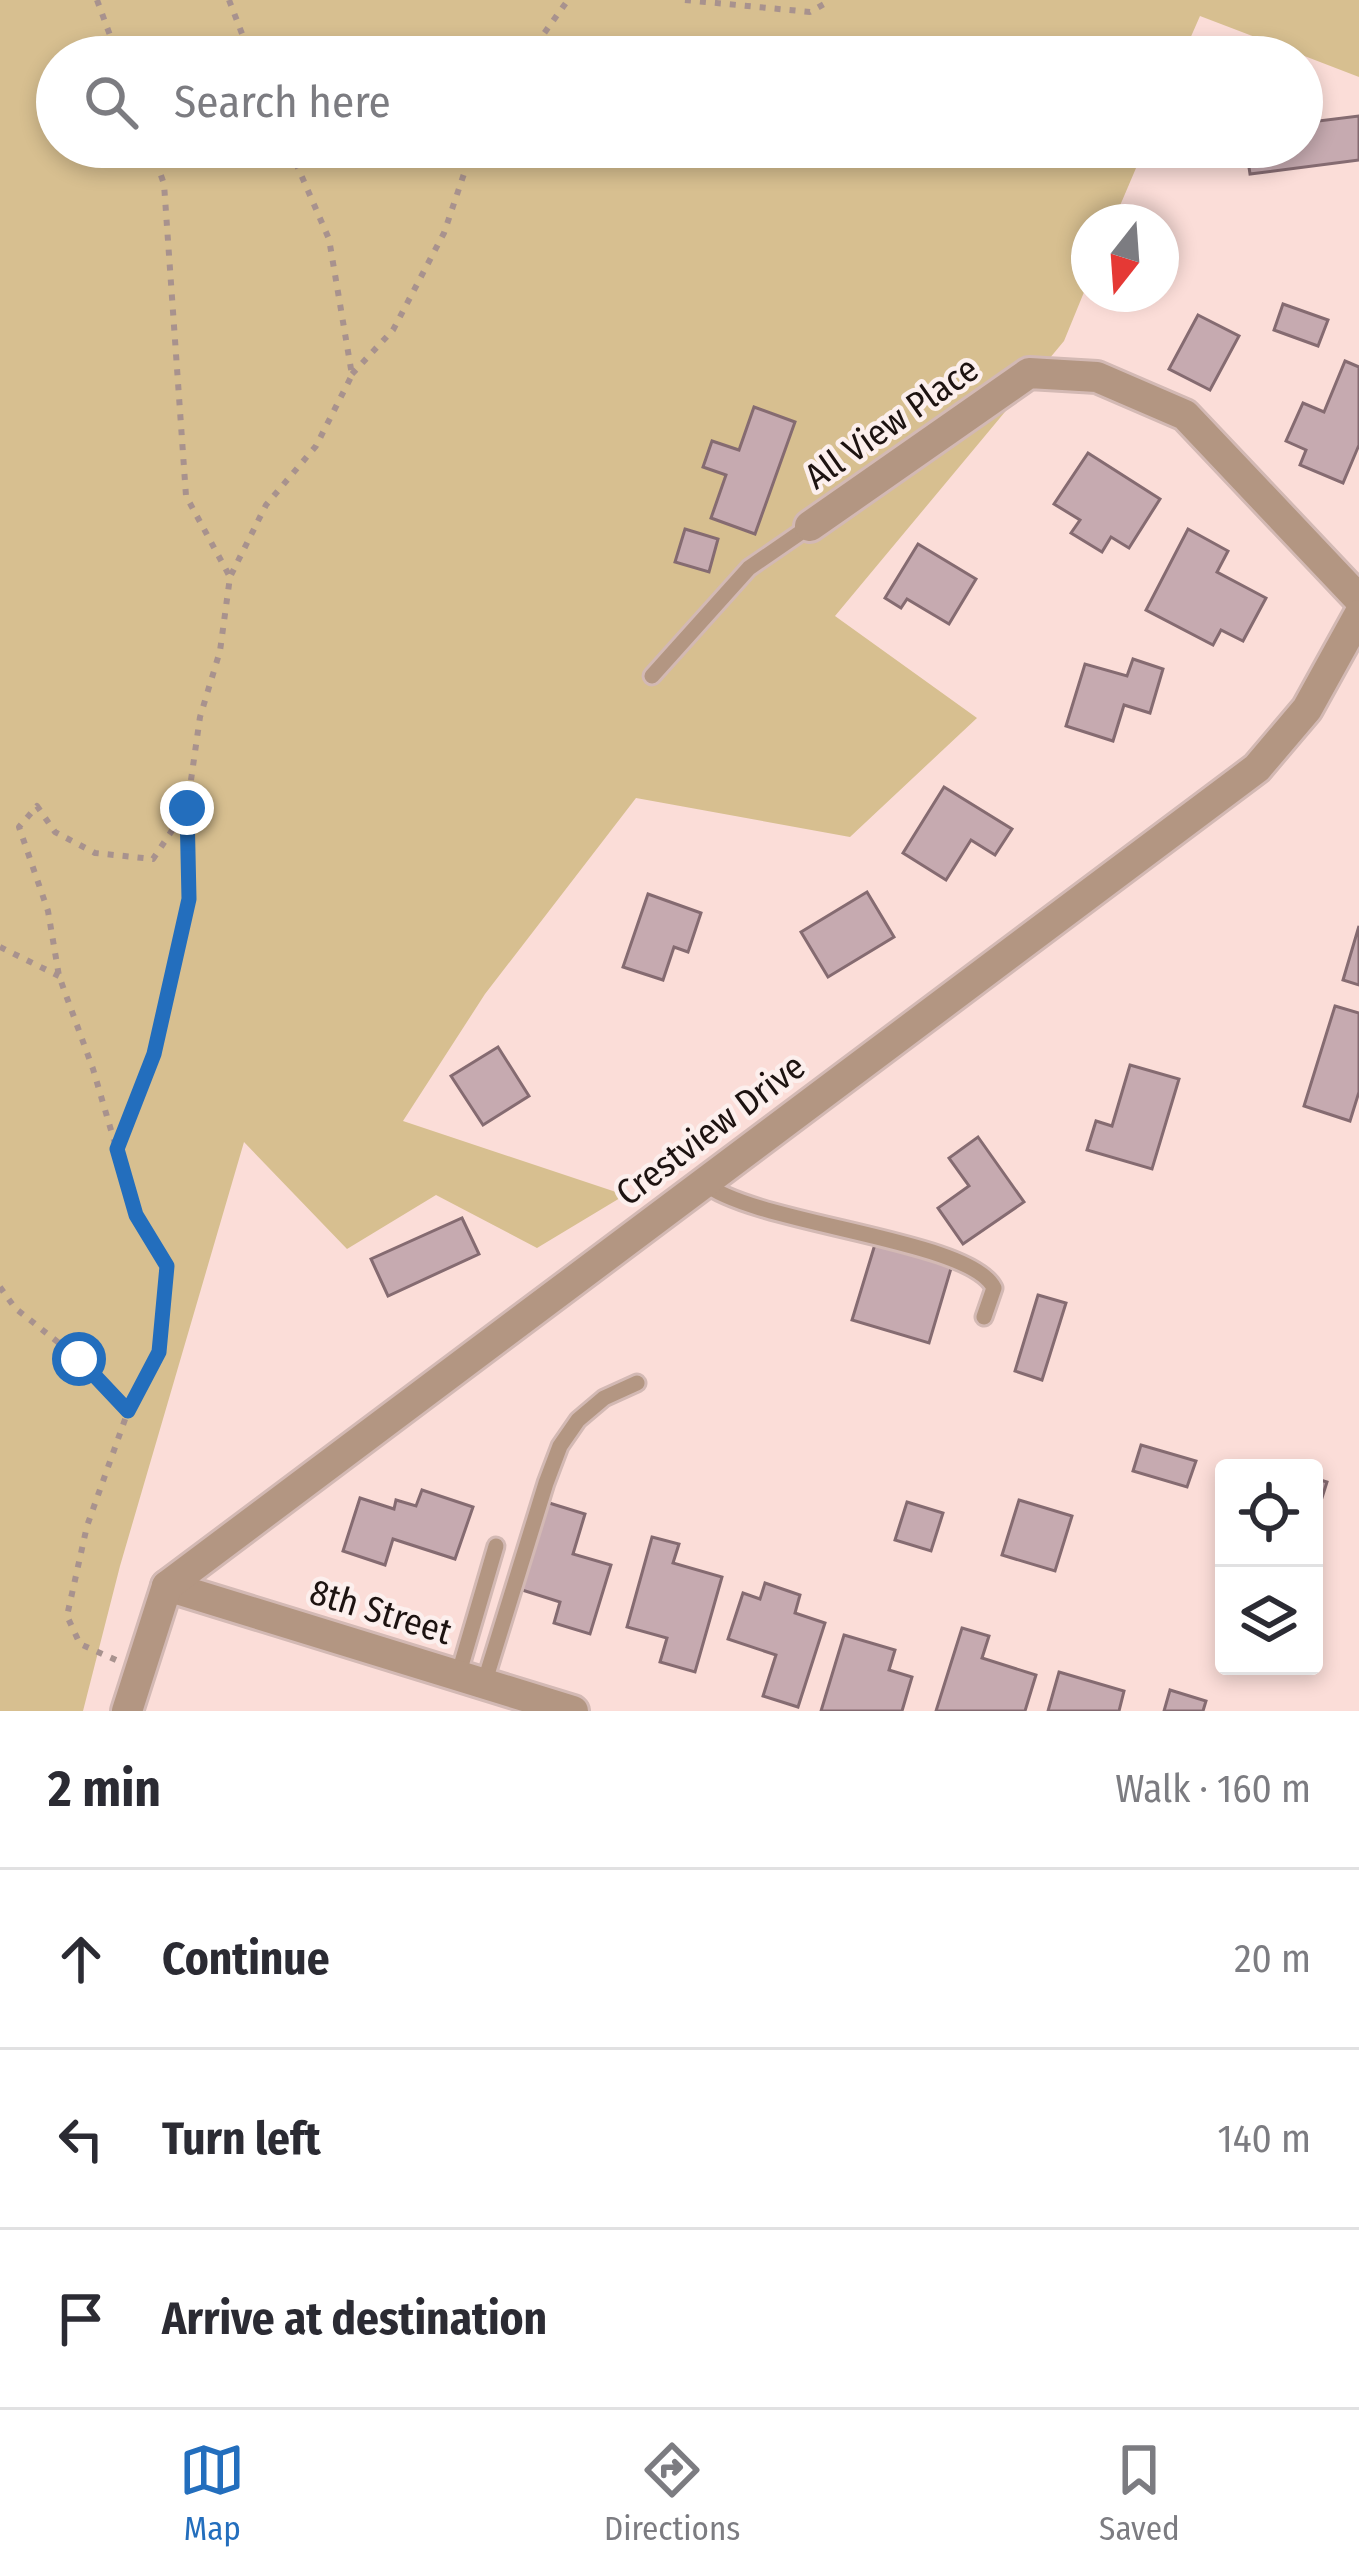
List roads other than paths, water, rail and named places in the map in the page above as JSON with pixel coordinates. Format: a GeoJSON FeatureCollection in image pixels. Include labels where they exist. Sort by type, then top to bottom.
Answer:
{"type":"FeatureCollection","features":[{"type":"Feature","properties":{"kind":"street","name":"All View Place"},"geometry":{"type":"LineString","coordinates":[[809,526],[1029,373],[1097,377],[1184,415],[1359,599]]}},
{"type":"Feature","properties":{"kind":"street","name":"Crestview Drive"},"geometry":{"type":"LineString","coordinates":[[167,1586],[1256,768],[1306,710],[1359,615]]}},
{"type":"Feature","properties":{"kind":"street"},"geometry":{"type":"LineString","coordinates":[[127,1711],[167,1586]]}},
{"type":"Feature","properties":{"kind":"street","name":"8th Street"},"geometry":{"type":"LineString","coordinates":[[167,1586],[573,1711]]}},
{"type":"Feature","properties":{"kind":"lane"},"geometry":{"type":"LineString","coordinates":[[652,676],[749,568],[809,526]]}},
{"type":"Feature","properties":{"kind":"lane"},"geometry":{"type":"LineString","coordinates":[[704,1183],[733,1201],[872,1235],[985,1274],[994,1288],[984,1317]]}},
{"type":"Feature","properties":{"kind":"lane"},"geometry":{"type":"LineString","coordinates":[[471,1680],[560,1446],[578,1420],[604,1398],[637,1383]]}},
{"type":"Feature","properties":{"kind":"lane"},"geometry":{"type":"LineString","coordinates":[[471,1680],[496,1546]]}}]}
